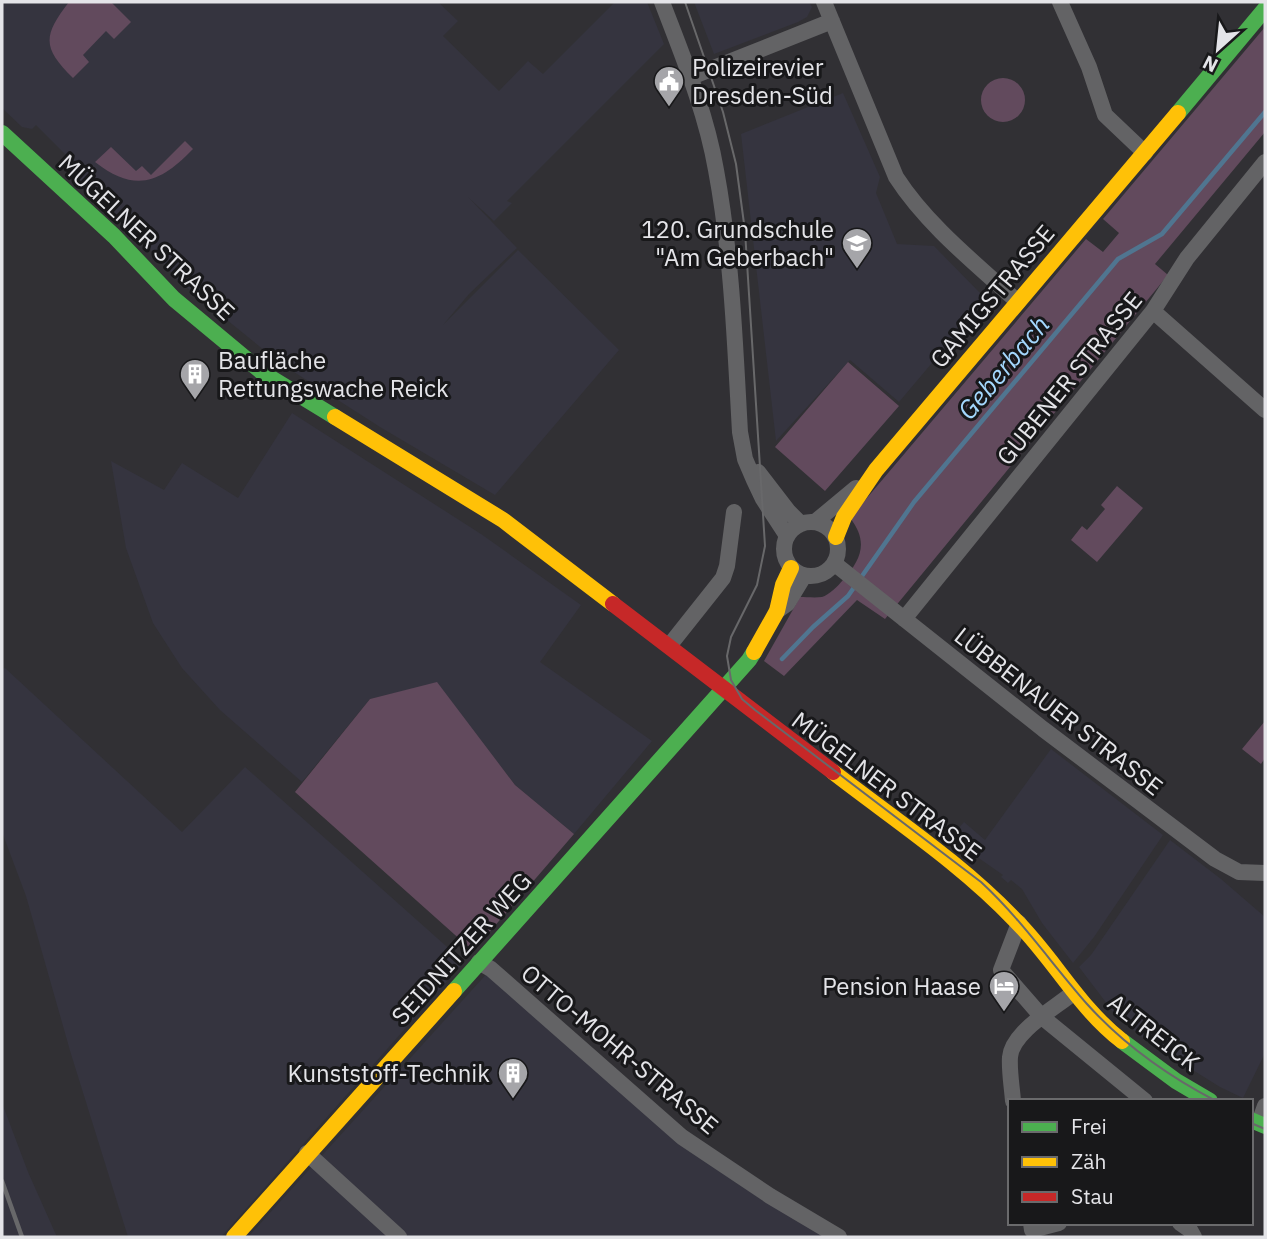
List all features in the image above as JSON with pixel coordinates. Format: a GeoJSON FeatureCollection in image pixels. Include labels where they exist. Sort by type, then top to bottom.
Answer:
{"type":"FeatureCollection","features":[{"type":"Feature","properties":{"kind":"street"},"geometry":{"type":"LineString","coordinates":[[662,2],[691,77],[716,169],[726,233],[740,432],[745,459],[763,499],[787,536],[784,552],[798,572],[822,575],[835,564]]}},
{"type":"Feature","properties":{"kind":"street"},"geometry":{"type":"LineString","coordinates":[[824,2],[895,177],[909,197],[955,244],[1018,302]]}},
{"type":"Feature","properties":{"kind":"street"},"geometry":{"type":"LineString","coordinates":[[1060,2],[1085,58],[1105,115],[1145,153]]}},
{"type":"Feature","properties":{"kind":"street","name":"GAMIGSTRASSE"},"geometry":{"type":"LineString","coordinates":[[835,564],[839,550],[836,537],[844,517],[876,470],[1265,9]]}},
{"type":"Feature","properties":{"kind":"street"},"geometry":{"type":"LineString","coordinates":[[691,77],[832,21]]}},
{"type":"Feature","properties":{"kind":"street","name":"MÜGELNER STRASSE"},"geometry":{"type":"LineString","coordinates":[[2,133],[114,236],[174,299],[263,373],[503,520],[979,885],[1019,923]]}},
{"type":"Feature","properties":{"kind":"street","name":"GUBENER STRASSE"},"geometry":{"type":"LineString","coordinates":[[904,619],[1153,311],[1187,258],[1265,162]]}},
{"type":"Feature","properties":{"kind":"street"},"geometry":{"type":"LineString","coordinates":[[1153,311],[1265,410]]}},
{"type":"Feature","properties":{"kind":"street"},"geometry":{"type":"LineString","coordinates":[[743,446],[762,478],[788,511],[808,523],[824,524],[836,537]]}},
{"type":"Feature","properties":{"kind":"street","name":"GAMIGSTRASSE"},"geometry":{"type":"LineString","coordinates":[[787,536],[876,470]]}},
{"type":"Feature","properties":{"kind":"street"},"geometry":{"type":"LineString","coordinates":[[669,646],[723,578],[734,512]]}},
{"type":"Feature","properties":{"kind":"street","name":"LÜBBENAUER STRASSE"},"geometry":{"type":"LineString","coordinates":[[835,564],[1117,786],[1215,859],[1239,872],[1265,873]]}},
{"type":"Feature","properties":{"kind":"street"},"geometry":{"type":"LineString","coordinates":[[724,689],[749,660],[777,611],[783,585],[798,572]]}},
{"type":"Feature","properties":{"kind":"street","name":"SEIDNITZER WEG"},"geometry":{"type":"LineString","coordinates":[[233,1237],[724,689]]}},
{"type":"Feature","properties":{"kind":"street"},"geometry":{"type":"LineString","coordinates":[[1019,923],[1001,970],[1042,1017],[1143,1099]]}},
{"type":"Feature","properties":{"kind":"street","name":"ALTREICK"},"geometry":{"type":"LineString","coordinates":[[1019,923],[1073,993],[1119,1039],[1176,1081],[1207,1099]]}},
{"type":"Feature","properties":{"kind":"street","name":"OTTO-MOHR-STRASSE"},"geometry":{"type":"LineString","coordinates":[[479,962],[491,969],[682,1137],[770,1196],[839,1237]]}},
{"type":"Feature","properties":{"kind":"street","name":"ALTREICK"},"geometry":{"type":"LineString","coordinates":[[1013,1099],[1010,1057],[1013,1044],[1073,993]]}},
{"type":"Feature","properties":{"kind":"street"},"geometry":{"type":"LineString","coordinates":[[1259,1123],[1265,1106]]}},
{"type":"Feature","properties":{"kind":"street"},"geometry":{"type":"LineString","coordinates":[[307,1153],[399,1237]]}},
{"type":"Feature","properties":{"kind":"street"},"geometry":{"type":"LineString","coordinates":[[1031,1225],[1032,1230],[1051,1225]]}},
{"type":"Feature","properties":{"kind":"shaded area"},"geometry":{"type":"Polygon","coordinates":[[[2,2],[438,2],[458,21],[443,36],[499,91],[528,61],[543,74],[615,2],[647,2],[664,44],[507,201],[512,203],[494,221],[468,197],[517,248],[469,294],[443,325],[518,250],[619,350],[495,495],[380,427],[280,363],[179,281],[80,180],[74,163],[36,125],[32,129],[22,127],[2,108],[2,2]]]}},
{"type":"Feature","properties":{"kind":"shaded area"},"geometry":{"type":"Polygon","coordinates":[[[69,2],[111,2],[131,22],[114,39],[106,31],[83,55],[89,62],[73,78],[56,58],[50,42],[54,24],[69,2]]]}},
{"type":"Feature","properties":{"kind":"shaded area"},"geometry":{"type":"Polygon","coordinates":[[[694,2],[809,2],[812,7],[807,17],[798,22],[714,54],[694,2]]]}},
{"type":"Feature","properties":{"kind":"shaded area"},"geometry":{"type":"Polygon","coordinates":[[[1265,27],[1265,132],[1155,264],[1168,275],[885,619],[857,600],[784,676],[764,661],[800,597],[822,597],[828,594],[854,565],[861,543],[850,518],[1086,239],[1103,252],[1119,233],[1103,219],[1265,27]]]}},
{"type":"Feature","properties":{"kind":"shaded area"},"geometry":{"type":"Polygon","coordinates":[[[1003,78],[1019,84],[1025,100],[1019,116],[1003,122],[987,116],[981,100],[987,84],[1003,78]]]}},
{"type":"Feature","properties":{"kind":"shaded area","name":"120. Grundschule \"Am Geberbach\""},"geometry":{"type":"Polygon","coordinates":[[[843,93],[880,177],[876,193],[897,244],[934,246],[980,293],[981,305],[899,402],[850,360],[776,441],[741,134],[843,93]]]}},
{"type":"Feature","properties":{"kind":"shaded area"},"geometry":{"type":"Polygon","coordinates":[[[185,141],[193,149],[170,169],[147,180],[123,178],[95,162],[111,147],[136,171],[142,166],[151,175],[185,141]]]}},
{"type":"Feature","properties":{"kind":"shaded area"},"geometry":{"type":"Polygon","coordinates":[[[848,362],[899,406],[825,491],[775,447],[848,362]]]}},
{"type":"Feature","properties":{"kind":"shaded area"},"geometry":{"type":"Polygon","coordinates":[[[292,413],[481,534],[581,605],[540,662],[652,741],[574,834],[515,785],[437,683],[370,699],[302,782],[220,710],[182,668],[153,623],[126,548],[111,461],[164,490],[182,463],[238,498],[292,413]]]}},
{"type":"Feature","properties":{"kind":"shaded area"},"geometry":{"type":"Polygon","coordinates":[[[1117,486],[1143,508],[1097,562],[1071,540],[1082,526],[1087,530],[1105,509],[1101,505],[1117,486]]]}},
{"type":"Feature","properties":{"kind":"shaded area"},"geometry":{"type":"Polygon","coordinates":[[[5,668],[182,832],[245,767],[464,962],[221,1237],[128,1237],[71,1054],[26,896],[2,832],[2,669],[5,668]]]}},
{"type":"Feature","properties":{"kind":"shaded area"},"geometry":{"type":"Polygon","coordinates":[[[437,682],[515,785],[574,834],[473,951],[295,792],[370,699],[437,682]]]}},
{"type":"Feature","properties":{"kind":"shaded area"},"geometry":{"type":"Polygon","coordinates":[[[1265,721],[1265,758],[1261,764],[1242,749],[1265,721]]]}},
{"type":"Feature","properties":{"kind":"shaded area"},"geometry":{"type":"Polygon","coordinates":[[[1051,749],[1163,835],[1094,937],[1073,963],[1042,923],[1022,889],[1011,880],[1008,883],[1001,877],[1003,875],[950,838],[964,822],[985,840],[1051,749]]]}},
{"type":"Feature","properties":{"kind":"shaded area"},"geometry":{"type":"Polygon","coordinates":[[[1170,840],[1265,917],[1265,1053],[1243,1098],[1220,1087],[1148,1042],[1114,1013],[1079,967],[1091,955],[1170,840]]]}},
{"type":"Feature","properties":{"kind":"shaded area"},"geometry":{"type":"Polygon","coordinates":[[[491,969],[682,1137],[839,1237],[248,1237],[491,969]]]}},
{"type":"Feature","properties":{"kind":"shaded area"},"geometry":{"type":"Polygon","coordinates":[[[2,1103],[28,1172],[57,1237],[2,1237],[2,1103]]]}},
{"type":"Feature","properties":{"kind":"waterway","name":"Geberbach"},"geometry":{"type":"LineString","coordinates":[[782,659],[848,596],[914,502],[1118,259],[1162,234],[1265,112]]}},
{"type":"Feature","properties":{"kind":"tram line"},"geometry":{"type":"LineString","coordinates":[[685,2],[723,112],[736,164],[745,231],[765,546],[757,585],[731,637],[727,656],[731,680],[742,699],[755,710],[981,882],[1023,926],[1087,1004],[1116,1033],[1164,1070],[1212,1099]]}},
{"type":"Feature","properties":{"kind":"tram line"},"geometry":{"type":"LineString","coordinates":[[1253,1124],[1265,1129]]}},
{"type":"Feature","properties":{"kind":"railway"},"geometry":{"type":"LineString","coordinates":[[2,1181],[22,1237]]}},
{"type":"Feature","properties":{"kind":"traffic: fast"},"geometry":{"type":"LineString","coordinates":[[1178,113],[1265,9]]}},
{"type":"Feature","properties":{"kind":"traffic: fast"},"geometry":{"type":"LineString","coordinates":[[2,133],[114,236],[174,299],[263,373],[335,417]]}},
{"type":"Feature","properties":{"kind":"traffic: fast"},"geometry":{"type":"LineString","coordinates":[[454,991],[754,652]]}},
{"type":"Feature","properties":{"kind":"traffic: fast"},"geometry":{"type":"LineString","coordinates":[[1122,1041],[1176,1081],[1207,1099]]}},
{"type":"Feature","properties":{"kind":"traffic: fast"},"geometry":{"type":"LineString","coordinates":[[1253,1121],[1265,1126]]}},
{"type":"Feature","properties":{"kind":"traffic: slow"},"geometry":{"type":"LineString","coordinates":[[836,537],[844,517],[876,470],[1178,113]]}},
{"type":"Feature","properties":{"kind":"traffic: slow"},"geometry":{"type":"LineString","coordinates":[[335,417],[503,520],[613,604]]}},
{"type":"Feature","properties":{"kind":"traffic: slow"},"geometry":{"type":"LineString","coordinates":[[754,652],[777,611],[783,585],[791,568]]}},
{"type":"Feature","properties":{"kind":"traffic: slow"},"geometry":{"type":"LineString","coordinates":[[833,772],[951,861],[995,900],[1030,936],[1093,1014],[1122,1041]]}},
{"type":"Feature","properties":{"kind":"traffic: slow"},"geometry":{"type":"LineString","coordinates":[[234,1237],[454,991]]}},
{"type":"Feature","properties":{"kind":"traffic: jam"},"geometry":{"type":"LineString","coordinates":[[613,604],[833,772]]}},
{"type":"Feature","properties":{"kind":"place","name":"Polizeirevier Dresden-Süd"},"geometry":{"type":"Point","coordinates":[669,108]}},
{"type":"Feature","properties":{"kind":"place","name":"120. Grundschule \"Am Geberbach\""},"geometry":{"type":"Point","coordinates":[857,270]}},
{"type":"Feature","properties":{"kind":"place","name":"Baufläche Rettungswache Reick"},"geometry":{"type":"Point","coordinates":[195,401]}},
{"type":"Feature","properties":{"kind":"place","name":"Pension Haase"},"geometry":{"type":"Point","coordinates":[1004,1013]}},
{"type":"Feature","properties":{"kind":"place","name":"Kunststoff-Technik"},"geometry":{"type":"Point","coordinates":[513,1100]}}]}
